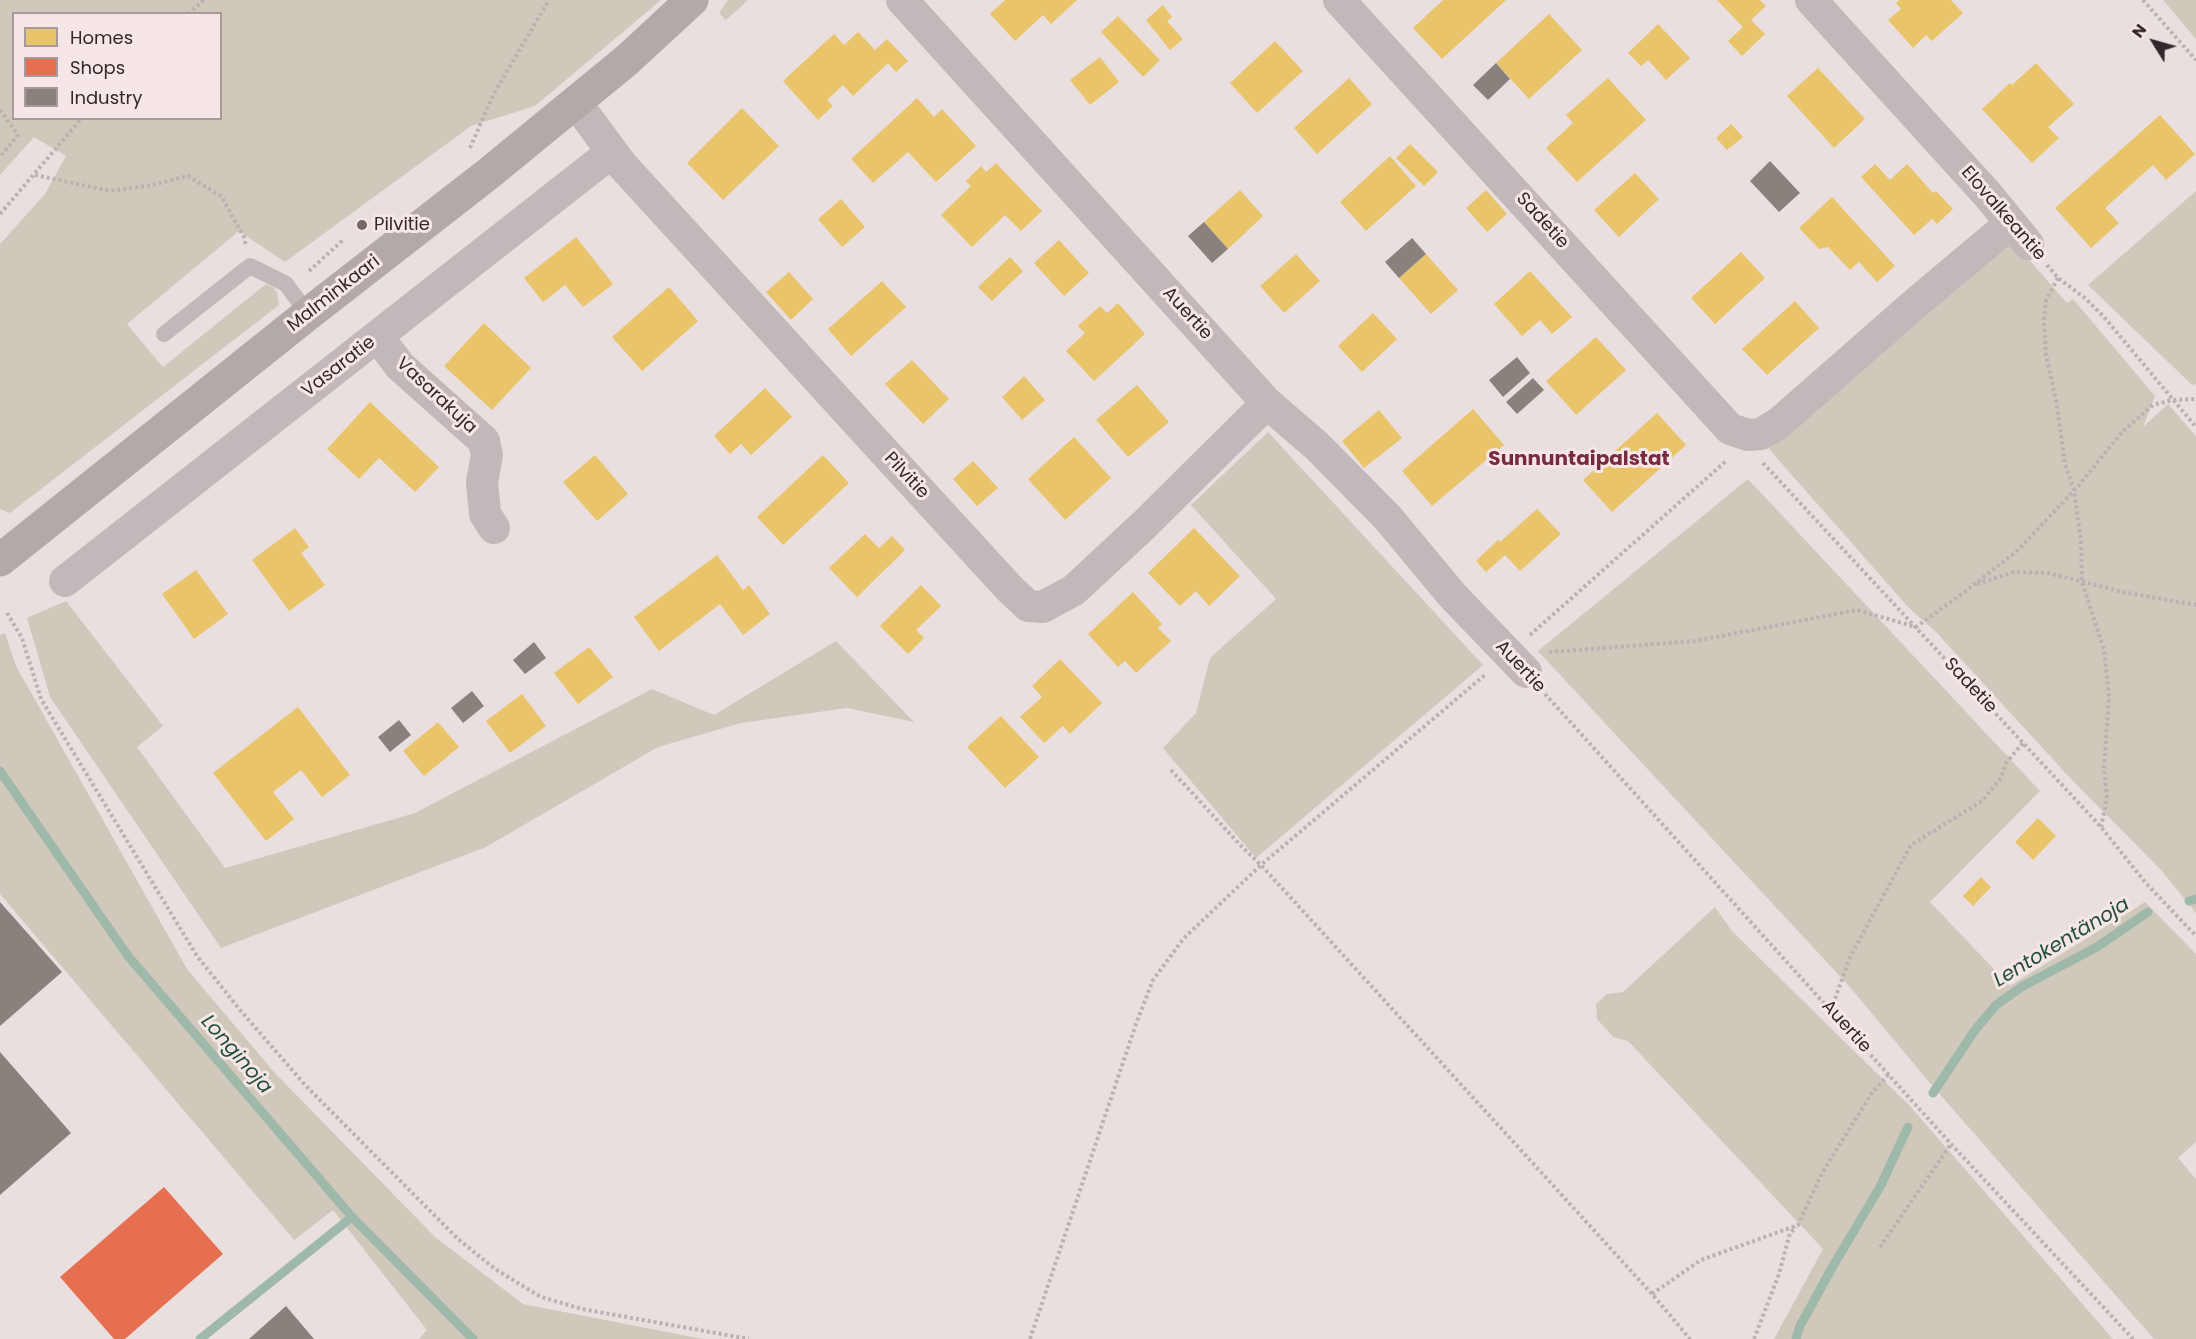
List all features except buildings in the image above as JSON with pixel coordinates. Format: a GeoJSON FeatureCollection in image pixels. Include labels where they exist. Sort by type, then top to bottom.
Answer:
{"type":"FeatureCollection","features":[{"type":"Feature","properties":{"kind":"main road","name":"Malminkaari"},"geometry":{"type":"LineString","coordinates":[[0,560],[308,314],[479,182],[576,103],[692,0]]}},
{"type":"Feature","properties":{"kind":"street","name":"Auertie"},"geometry":{"type":"LineString","coordinates":[[902,0],[1267,403],[1317,446],[1388,518],[1452,595],[1517,664]]}},
{"type":"Feature","properties":{"kind":"street","name":"Sadetie"},"geometry":{"type":"LineString","coordinates":[[1339,0],[1730,429],[1748,435]]}},
{"type":"Feature","properties":{"kind":"street","name":"Elovalkeantie"},"geometry":{"type":"LineString","coordinates":[[1811,0],[1988,195],[2019,234]]}},
{"type":"Feature","properties":{"kind":"street","name":"Pilvitie"},"geometry":{"type":"LineString","coordinates":[[576,103],[612,152],[848,413],[1028,606],[1043,607],[1074,590],[1144,525],[1267,403]]}},
{"type":"Feature","properties":{"kind":"street","name":"Vasaratie"},"geometry":{"type":"LineString","coordinates":[[65,581],[612,152]]}},
{"type":"Feature","properties":{"kind":"street"},"geometry":{"type":"LineString","coordinates":[[1748,435],[1761,434],[1779,423],[1917,302],[2019,234]]}},
{"type":"Feature","properties":{"kind":"street","name":"Vasarakuja"},"geometry":{"type":"LineString","coordinates":[[378,337],[400,366],[484,441],[487,455],[482,482],[485,514],[494,528]]}},
{"type":"Feature","properties":{"kind":"lane"},"geometry":{"type":"LineString","coordinates":[[164,334],[250,266],[286,284],[308,314]]}},
{"type":"Feature","properties":{"kind":"path"},"geometry":{"type":"LineString","coordinates":[[190,12],[204,0]]}},
{"type":"Feature","properties":{"kind":"path"},"geometry":{"type":"LineString","coordinates":[[469,148],[493,95],[549,0]]}},
{"type":"Feature","properties":{"kind":"path"},"geometry":{"type":"LineString","coordinates":[[2143,0],[2196,60]]}},
{"type":"Feature","properties":{"kind":"path"},"geometry":{"type":"LineString","coordinates":[[0,110],[18,135],[0,157]]}},
{"type":"Feature","properties":{"kind":"path"},"geometry":{"type":"LineString","coordinates":[[0,214],[80,120]]}},
{"type":"Feature","properties":{"kind":"path"},"geometry":{"type":"LineString","coordinates":[[35,175],[110,191],[152,185],[188,176],[221,196],[244,237],[250,266]]}},
{"type":"Feature","properties":{"kind":"path","name":"Elovalkeantie"},"geometry":{"type":"LineString","coordinates":[[2019,234],[2058,278],[2085,298],[2104,317],[2196,427]]}},
{"type":"Feature","properties":{"kind":"path"},"geometry":{"type":"LineString","coordinates":[[286,284],[304,275],[344,239]]}},
{"type":"Feature","properties":{"kind":"path"},"geometry":{"type":"LineString","coordinates":[[2058,278],[2046,300],[2044,319],[2046,355],[2056,400],[2065,464],[2074,490],[2081,543],[2082,582],[2104,650],[2109,697],[2104,769],[2107,798],[2101,827]]}},
{"type":"Feature","properties":{"kind":"path"},"geometry":{"type":"LineString","coordinates":[[1517,664],[1695,641],[1857,610],[1916,627],[2018,550],[2074,490],[2123,431],[2153,405],[2172,400],[2196,399]]}},
{"type":"Feature","properties":{"kind":"path","name":"Sadetie"},"geometry":{"type":"LineString","coordinates":[[1748,435],[1764,465],[2101,827],[2145,882],[2196,936]]}},
{"type":"Feature","properties":{"kind":"path"},"geometry":{"type":"LineString","coordinates":[[1975,584],[2014,572],[2049,573],[2123,592],[2196,605]]}},
{"type":"Feature","properties":{"kind":"path"},"geometry":{"type":"LineString","coordinates":[[7,613],[22,638],[41,699],[197,956],[306,1086],[458,1239],[495,1269],[541,1297],[582,1310],[750,1339]]}},
{"type":"Feature","properties":{"kind":"path","name":"Auertie"},"geometry":{"type":"LineString","coordinates":[[1517,664],[1951,1144],[2133,1339]]}},
{"type":"Feature","properties":{"kind":"path"},"geometry":{"type":"LineString","coordinates":[[1831,1010],[1850,957],[1911,845],[1982,801],[2001,778],[2006,763],[2023,743]]}},
{"type":"Feature","properties":{"kind":"path"},"geometry":{"type":"LineString","coordinates":[[1171,770],[1261,865],[1652,1294],[1690,1339]]}},
{"type":"Feature","properties":{"kind":"path"},"geometry":{"type":"LineString","coordinates":[[1030,1339],[1136,1024],[1153,980],[1184,938],[1261,865]]}},
{"type":"Feature","properties":{"kind":"path"},"geometry":{"type":"LineString","coordinates":[[1754,1339],[1779,1274],[1790,1233],[1798,1225],[1822,1173],[1872,1093],[1889,1074]]}},
{"type":"Feature","properties":{"kind":"path"},"geometry":{"type":"LineString","coordinates":[[1880,1247],[1951,1144]]}},
{"type":"Feature","properties":{"kind":"path"},"geometry":{"type":"LineString","coordinates":[[1652,1294],[1701,1260],[1798,1225]]}},
{"type":"Feature","properties":{"kind":"shaded area"},"geometry":{"type":"Polygon","coordinates":[[[0,0],[661,0],[535,106],[471,126],[285,262],[239,231],[127,324],[163,367],[266,284],[277,292],[279,305],[10,513],[0,508],[0,244],[45,194],[66,156],[34,137],[0,175],[0,0]]]}},
{"type":"Feature","properties":{"kind":"shaded area"},"geometry":{"type":"Polygon","coordinates":[[[728,0],[748,0],[726,20],[719,13],[728,0]]]}},
{"type":"Feature","properties":{"kind":"shaded area"},"geometry":{"type":"Polygon","coordinates":[[[2163,0],[2196,0],[2196,39],[2163,0]]]}},
{"type":"Feature","properties":{"kind":"shaded area"},"geometry":{"type":"Polygon","coordinates":[[[2196,191],[2196,384],[2192,385],[2088,285],[2196,191]]]}},
{"type":"Feature","properties":{"kind":"shaded area"},"geometry":{"type":"Polygon","coordinates":[[[2000,243],[2017,246],[2067,303],[2073,299],[2155,396],[2143,427],[2168,404],[2196,436],[2196,913],[2161,870],[2072,780],[1936,632],[1908,607],[1769,449],[2000,243]]]}},
{"type":"Feature","properties":{"kind":"shaded area"},"geometry":{"type":"Polygon","coordinates":[[[1268,432],[1483,665],[1256,858],[1163,748],[1196,713],[1210,658],[1276,599],[1191,505],[1268,432]]]}},
{"type":"Feature","properties":{"kind":"shaded area"},"geometry":{"type":"Polygon","coordinates":[[[1748,479],[2040,791],[1930,902],[2010,986],[2145,902],[2196,954],[2196,1142],[2178,1158],[2196,1179],[2196,1339],[2154,1339],[1930,1083],[1849,986],[1538,651],[1748,479]]]}},
{"type":"Feature","properties":{"kind":"shaded area"},"geometry":{"type":"Polygon","coordinates":[[[66,601],[163,726],[137,747],[225,868],[415,813],[652,689],[714,715],[836,641],[914,722],[847,708],[741,723],[658,747],[486,847],[221,948],[50,697],[27,618],[66,601]]]}},
{"type":"Feature","properties":{"kind":"shaded area"},"geometry":{"type":"Polygon","coordinates":[[[5,633],[16,666],[187,969],[274,1072],[435,1237],[523,1304],[703,1339],[419,1339],[427,1330],[333,1210],[294,1240],[0,894],[0,635],[5,633]]]}},
{"type":"Feature","properties":{"kind":"shaded area"},"geometry":{"type":"Polygon","coordinates":[[[1715,907],[1732,931],[1909,1105],[2113,1339],[1774,1339],[1823,1249],[1628,1041],[1613,1037],[1597,1019],[1596,1004],[1607,994],[1623,992],[1715,907]]]}},
{"type":"Feature","properties":{"kind":"waterway","name":"Longinoja"},"geometry":{"type":"LineString","coordinates":[[0,771],[128,956],[352,1217],[473,1339]]}},
{"type":"Feature","properties":{"kind":"waterway","name":"Lentokentänoja"},"geometry":{"type":"LineString","coordinates":[[2189,901],[2196,899]]}},
{"type":"Feature","properties":{"kind":"waterway","name":"Lentokentänoja"},"geometry":{"type":"LineString","coordinates":[[1933,1093],[1975,1030],[1996,1005],[2023,986],[2097,947],[2148,912]]}},
{"type":"Feature","properties":{"kind":"waterway","name":"Lentokentänoja"},"geometry":{"type":"LineString","coordinates":[[1796,1339],[1800,1326],[1833,1266],[1880,1187],[1908,1127]]}},
{"type":"Feature","properties":{"kind":"waterway"},"geometry":{"type":"LineString","coordinates":[[200,1339],[352,1217]]}},
{"type":"Feature","properties":{"kind":"place","name":"Pilvitie"},"geometry":{"type":"Point","coordinates":[362,225]}},
{"type":"Feature","properties":{"kind":"district","name":"Sunnuntaipalstat"},"geometry":{"type":"Point","coordinates":[1579,460]}}]}
